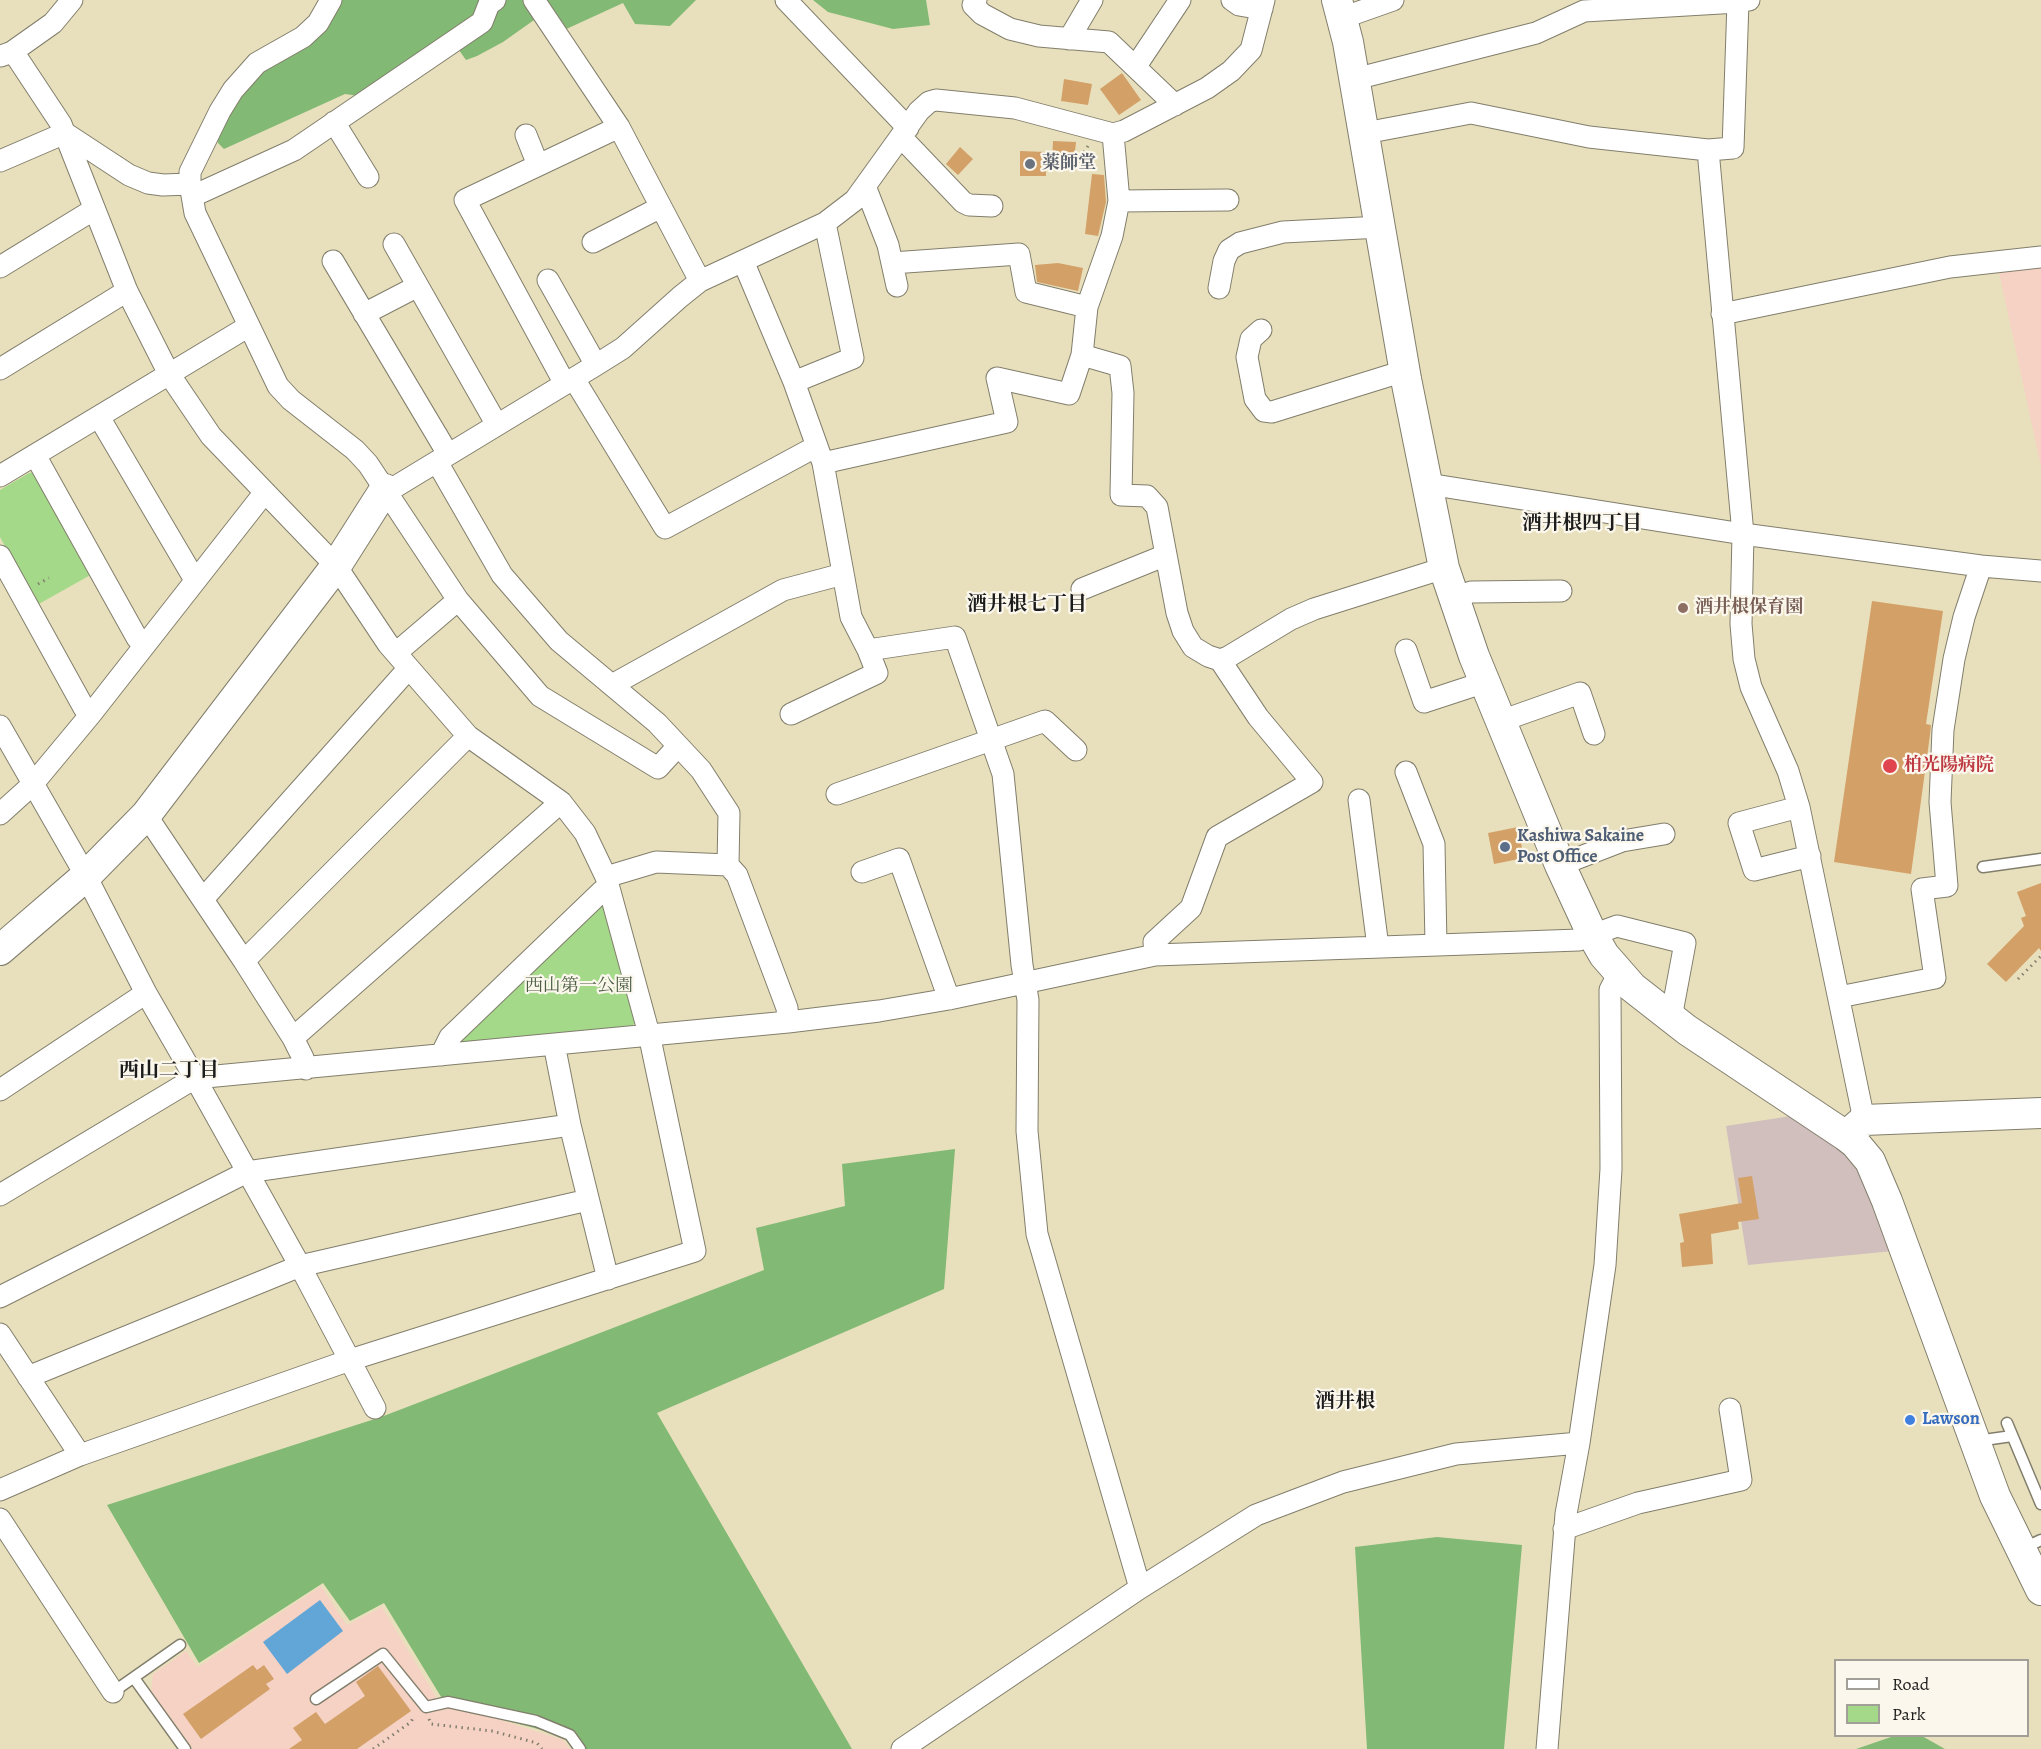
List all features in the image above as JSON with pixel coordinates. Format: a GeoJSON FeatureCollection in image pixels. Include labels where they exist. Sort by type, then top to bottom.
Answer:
{"type":"FeatureCollection","features":[{"type":"Feature","properties":{"kind":"street"},"geometry":{"type":"LineString","coordinates":[[0,1490],[80,1455],[350,1360],[695,1251],[649,1034],[607,883],[585,833],[561,802],[468,736],[402,661],[336,566],[211,436],[169,374],[127,291],[93,210],[65,134],[30,77],[6,54],[53,23],[72,0]]}},
{"type":"Feature","properties":{"kind":"street"},"geometry":{"type":"LineString","coordinates":[[331,0],[318,23],[303,37],[257,63],[233,90],[190,172],[195,213],[283,393],[355,450],[368,464],[458,600],[540,696],[658,768],[678,746]]}},
{"type":"Feature","properties":{"kind":"street"},"geometry":{"type":"LineString","coordinates":[[65,134],[129,175],[148,183],[191,190],[294,150],[482,22],[489,4],[495,0]]}},
{"type":"Feature","properties":{"kind":"street"},"geometry":{"type":"LineString","coordinates":[[534,0],[619,127],[700,281]]}},
{"type":"Feature","properties":{"kind":"street"},"geometry":{"type":"LineString","coordinates":[[786,0],[963,202],[969,205],[992,206]]}},
{"type":"Feature","properties":{"kind":"street"},"geometry":{"type":"LineString","coordinates":[[1069,39],[1092,0]]}},
{"type":"Feature","properties":{"kind":"street"},"geometry":{"type":"LineString","coordinates":[[1136,66],[1180,0]]}},
{"type":"Feature","properties":{"kind":"street"},"geometry":{"type":"LineString","coordinates":[[0,950],[86,876],[146,815],[336,566],[385,489],[395,487],[623,348],[700,281],[825,222],[855,200],[929,102],[936,100],[1015,108],[1113,134],[1124,131],[1207,88],[1231,71],[1251,50],[1263,5],[1239,4],[1232,0]]}},
{"type":"Feature","properties":{"kind":"street"},"geometry":{"type":"LineString","coordinates":[[1393,0],[1340,9],[1365,133],[1404,371],[1444,568],[1485,682],[1560,865],[1604,955],[1632,987],[1671,1018],[1855,1128],[2041,1113]]}},
{"type":"Feature","properties":{"kind":"street"},"geometry":{"type":"LineString","coordinates":[[1355,79],[1536,33],[1584,11],[1743,1],[1733,148],[1708,150],[1588,137],[1471,113],[1365,133]]}},
{"type":"Feature","properties":{"kind":"street"},"geometry":{"type":"LineString","coordinates":[[972,2],[982,14],[1010,29],[1039,36],[1109,42],[1175,105]]}},
{"type":"Feature","properties":{"kind":"street"},"geometry":{"type":"LineString","coordinates":[[334,122],[368,177]]}},
{"type":"Feature","properties":{"kind":"street"},"geometry":{"type":"LineString","coordinates":[[619,127],[465,200],[570,382],[665,528],[820,455],[1007,422],[996,378],[1069,394],[1082,355],[1087,307],[1112,236],[1119,201],[1113,134]]}},
{"type":"Feature","properties":{"kind":"street"},"geometry":{"type":"LineString","coordinates":[[0,161],[65,134]]}},
{"type":"Feature","properties":{"kind":"street"},"geometry":{"type":"LineString","coordinates":[[526,135],[538,165]]}},
{"type":"Feature","properties":{"kind":"street"},"geometry":{"type":"LineString","coordinates":[[1708,150],[1743,534],[1741,624],[1744,659],[1752,687],[1788,771],[1799,807],[1839,997],[1859,1148],[1870,1161],[1887,1201],[1995,1496],[2031,1544],[2041,1590]]}},
{"type":"Feature","properties":{"kind":"street"},"geometry":{"type":"LineString","coordinates":[[865,186],[888,245],[897,286]]}},
{"type":"Feature","properties":{"kind":"street"},"geometry":{"type":"LineString","coordinates":[[1119,201],[1228,200]]}},
{"type":"Feature","properties":{"kind":"street"},"geometry":{"type":"LineString","coordinates":[[593,242],[661,207]]}},
{"type":"Feature","properties":{"kind":"street"},"geometry":{"type":"LineString","coordinates":[[0,267],[93,210]]}},
{"type":"Feature","properties":{"kind":"street"},"geometry":{"type":"LineString","coordinates":[[794,382],[853,358],[825,222]]}},
{"type":"Feature","properties":{"kind":"street"},"geometry":{"type":"LineString","coordinates":[[1219,288],[1224,261],[1229,250],[1240,243],[1283,232],[1381,227]]}},
{"type":"Feature","properties":{"kind":"street"},"geometry":{"type":"LineString","coordinates":[[394,244],[497,425]]}},
{"type":"Feature","properties":{"kind":"street"},"geometry":{"type":"LineString","coordinates":[[892,263],[1019,254],[1026,292],[1087,307]]}},
{"type":"Feature","properties":{"kind":"street"},"geometry":{"type":"LineString","coordinates":[[1722,314],[1950,267],[2041,257]]}},
{"type":"Feature","properties":{"kind":"street"},"geometry":{"type":"LineString","coordinates":[[333,261],[443,458],[502,575],[559,641],[657,723],[701,770],[729,813],[728,865],[737,875],[787,1008],[788,1022]]}},
{"type":"Feature","properties":{"kind":"street"},"geometry":{"type":"LineString","coordinates":[[742,261],[794,382],[820,455],[851,617],[878,674],[791,714]]}},
{"type":"Feature","properties":{"kind":"street"},"geometry":{"type":"LineString","coordinates":[[548,280],[596,365]]}},
{"type":"Feature","properties":{"kind":"street"},"geometry":{"type":"LineString","coordinates":[[364,314],[418,286]]}},
{"type":"Feature","properties":{"kind":"street"},"geometry":{"type":"LineString","coordinates":[[0,369],[127,291]]}},
{"type":"Feature","properties":{"kind":"street"},"geometry":{"type":"LineString","coordinates":[[0,476],[249,326]]}},
{"type":"Feature","properties":{"kind":"street"},"geometry":{"type":"LineString","coordinates":[[1261,330],[1251,339],[1247,357],[1255,399],[1264,411],[1272,412],[1404,371]]}},
{"type":"Feature","properties":{"kind":"street"},"geometry":{"type":"LineString","coordinates":[[1082,355],[1120,366],[1123,393],[1121,495],[1147,496],[1157,507],[1177,613],[1183,631],[1193,647],[1220,660],[1258,717],[1312,782],[1217,837],[1191,908],[1154,942],[1155,955]]}},
{"type":"Feature","properties":{"kind":"street"},"geometry":{"type":"LineString","coordinates":[[99,417],[195,580]]}},
{"type":"Feature","properties":{"kind":"street"},"geometry":{"type":"LineString","coordinates":[[35,455],[137,638],[144,644]]}},
{"type":"Feature","properties":{"kind":"street"},"geometry":{"type":"LineString","coordinates":[[1428,484],[1743,534],[1981,566],[2041,571]]}},
{"type":"Feature","properties":{"kind":"street"},"geometry":{"type":"LineString","coordinates":[[0,814],[32,784],[91,714],[265,492]]}},
{"type":"Feature","properties":{"kind":"street"},"geometry":{"type":"LineString","coordinates":[[1082,589],[1166,555]]}},
{"type":"Feature","properties":{"kind":"street"},"geometry":{"type":"LineString","coordinates":[[0,556],[84,708],[91,714]]}},
{"type":"Feature","properties":{"kind":"street"},"geometry":{"type":"LineString","coordinates":[[1839,997],[1935,978],[1922,889],[1947,886],[1940,802],[1943,730],[1956,648],[1981,566]]}},
{"type":"Feature","properties":{"kind":"street"},"geometry":{"type":"LineString","coordinates":[[1220,660],[1291,619],[1314,609],[1444,568]]}},
{"type":"Feature","properties":{"kind":"street"},"geometry":{"type":"LineString","coordinates":[[612,685],[783,590],[843,574]]}},
{"type":"Feature","properties":{"kind":"street"},"geometry":{"type":"LineString","coordinates":[[1455,598],[1471,592],[1561,591]]}},
{"type":"Feature","properties":{"kind":"street"},"geometry":{"type":"LineString","coordinates":[[203,899],[402,661],[458,600]]}},
{"type":"Feature","properties":{"kind":"street"},"geometry":{"type":"LineString","coordinates":[[868,650],[955,637],[1003,774],[1022,965],[1028,1000],[1027,1131],[1037,1234],[1140,1588]]}},
{"type":"Feature","properties":{"kind":"street"},"geometry":{"type":"LineString","coordinates":[[1406,650],[1424,702],[1485,682]]}},
{"type":"Feature","properties":{"kind":"street"},"geometry":{"type":"LineString","coordinates":[[1501,721],[1580,693],[1594,734]]}},
{"type":"Feature","properties":{"kind":"street"},"geometry":{"type":"LineString","coordinates":[[837,794],[1045,721],[1076,750]]}},
{"type":"Feature","properties":{"kind":"street"},"geometry":{"type":"LineString","coordinates":[[0,726],[86,876],[146,993],[300,1266],[375,1408]]}},
{"type":"Feature","properties":{"kind":"street"},"geometry":{"type":"LineString","coordinates":[[244,961],[468,736]]}},
{"type":"Feature","properties":{"kind":"street"},"geometry":{"type":"LineString","coordinates":[[1406,772],[1434,844],[1436,945]]}},
{"type":"Feature","properties":{"kind":"street"},"geometry":{"type":"LineString","coordinates":[[1359,800],[1378,947]]}},
{"type":"Feature","properties":{"kind":"street"},"geometry":{"type":"LineString","coordinates":[[293,1038],[561,802]]}},
{"type":"Feature","properties":{"kind":"street"},"geometry":{"type":"LineString","coordinates":[[1799,807],[1739,823],[1754,870],[1810,856]]}},
{"type":"Feature","properties":{"kind":"street"},"geometry":{"type":"LineString","coordinates":[[146,815],[293,1038],[306,1069]]}},
{"type":"Feature","properties":{"kind":"street"},"geometry":{"type":"LineString","coordinates":[[1560,865],[1622,841],[1664,834]]}},
{"type":"Feature","properties":{"kind":"street"},"geometry":{"type":"LineString","coordinates":[[862,872],[898,859],[949,999]]}},
{"type":"Feature","properties":{"kind":"street"},"geometry":{"type":"LineString","coordinates":[[441,1055],[450,1037],[602,891],[607,883],[656,862],[728,865]]}},
{"type":"Feature","properties":{"kind":"street"},"geometry":{"type":"LineString","coordinates":[[0,1195],[195,1078],[788,1022],[879,1011],[949,999],[1155,955],[1580,940],[1617,926],[1685,944],[1671,1018]]}},
{"type":"Feature","properties":{"kind":"street"},"geometry":{"type":"LineString","coordinates":[[1547,1749],[1564,1529],[1605,1265],[1611,1169],[1610,990],[1619,973]]}},
{"type":"Feature","properties":{"kind":"street"},"geometry":{"type":"LineString","coordinates":[[0,1090],[146,993]]}},
{"type":"Feature","properties":{"kind":"street"},"geometry":{"type":"LineString","coordinates":[[554,1044],[570,1125],[608,1279]]}},
{"type":"Feature","properties":{"kind":"street"},"geometry":{"type":"LineString","coordinates":[[0,1297],[247,1172],[570,1125]]}},
{"type":"Feature","properties":{"kind":"street"},"geometry":{"type":"LineString","coordinates":[[28,1377],[300,1266],[588,1200]]}},
{"type":"Feature","properties":{"kind":"street"},"geometry":{"type":"LineString","coordinates":[[0,1334],[80,1455]]}},
{"type":"Feature","properties":{"kind":"street"},"geometry":{"type":"LineString","coordinates":[[1564,1529],[1638,1503],[1741,1480],[1730,1409]]}},
{"type":"Feature","properties":{"kind":"street"},"geometry":{"type":"LineString","coordinates":[[902,1749],[1140,1588],[1256,1515],[1343,1482],[1456,1454],[1579,1443]]}},
{"type":"Feature","properties":{"kind":"street"},"geometry":{"type":"LineString","coordinates":[[0,1519],[113,1692]]}},
{"type":"Feature","properties":{"kind":"lane"},"geometry":{"type":"LineString","coordinates":[[1983,867],[2041,859]]}},
{"type":"Feature","properties":{"kind":"lane"},"geometry":{"type":"LineString","coordinates":[[2007,1423],[2041,1504]]}},
{"type":"Feature","properties":{"kind":"lane"},"geometry":{"type":"LineString","coordinates":[[1974,1441],[2012,1436]]}},
{"type":"Feature","properties":{"kind":"lane"},"geometry":{"type":"LineString","coordinates":[[113,1692],[180,1645]]}},
{"type":"Feature","properties":{"kind":"lane"},"geometry":{"type":"LineString","coordinates":[[316,1699],[383,1654],[426,1707],[448,1702],[536,1721],[570,1735],[580,1749]]}},
{"type":"Feature","properties":{"kind":"lane"},"geometry":{"type":"LineString","coordinates":[[134,1678],[185,1749]]}},
{"type":"Feature","properties":{"kind":"path"},"geometry":{"type":"LineString","coordinates":[[1049,165],[1076,165],[1088,146]]}},
{"type":"Feature","properties":{"kind":"path"},"geometry":{"type":"LineString","coordinates":[[2018,979],[2041,956]]}},
{"type":"Feature","properties":{"kind":"path"},"geometry":{"type":"LineString","coordinates":[[373,1749],[411,1722],[416,1713],[426,1707],[431,1724],[492,1731],[537,1743],[542,1749]]}},
{"type":"Feature","properties":{"kind":"shaded area"},"geometry":{"type":"Polygon","coordinates":[[[2041,263],[2041,467],[1998,268],[2041,263]]]}},
{"type":"Feature","properties":{"kind":"shaded area"},"geometry":{"type":"Polygon","coordinates":[[[1791,1116],[1851,1157],[1865,1179],[1893,1251],[1748,1265],[1726,1126],[1791,1116]]]}},
{"type":"Feature","properties":{"kind":"shaded area"},"geometry":{"type":"Polygon","coordinates":[[[321,1586],[347,1625],[382,1607],[438,1700],[563,1740],[570,1749],[193,1749],[151,1691],[153,1674],[186,1651],[198,1667],[321,1586]]]}},
{"type":"Feature","properties":{"kind":"green space"},"geometry":{"type":"Polygon","coordinates":[[[334,0],[696,0],[670,26],[635,24],[623,3],[562,31],[551,8],[503,42],[466,60],[449,36],[359,96],[345,94],[224,149],[218,143],[211,110],[249,55],[300,28],[334,0]]]}},
{"type":"Feature","properties":{"kind":"green space"},"geometry":{"type":"Polygon","coordinates":[[[813,0],[926,0],[930,25],[893,29],[828,12],[813,0]]]}},
{"type":"Feature","properties":{"kind":"green space"},"geometry":{"type":"Polygon","coordinates":[[[34,472],[94,573],[37,605],[0,537],[0,490],[34,472]]]}},
{"type":"Feature","properties":{"kind":"green space","name":"西山第一公園"},"geometry":{"type":"Polygon","coordinates":[[[601,903],[605,904],[635,1022],[632,1027],[457,1044],[601,903]]]}},
{"type":"Feature","properties":{"kind":"green space"},"geometry":{"type":"Polygon","coordinates":[[[955,1149],[944,1289],[657,1413],[852,1749],[575,1749],[565,1736],[446,1705],[384,1603],[350,1621],[323,1583],[199,1663],[107,1505],[381,1417],[764,1270],[756,1228],[845,1206],[842,1164],[955,1149]]]}},
{"type":"Feature","properties":{"kind":"green space"},"geometry":{"type":"Polygon","coordinates":[[[1437,1537],[1522,1545],[1504,1749],[1367,1749],[1355,1547],[1437,1537]]]}},
{"type":"Feature","properties":{"kind":"green space"},"geometry":{"type":"Polygon","coordinates":[[[1891,1737],[1924,1737],[1945,1749],[1856,1749],[1891,1737]]]}},
{"type":"Feature","properties":{"kind":"water"},"geometry":{"type":"Polygon","coordinates":[[[320,1600],[343,1631],[287,1674],[263,1642],[320,1600]]]}},
{"type":"Feature","properties":{"kind":"building"},"geometry":{"type":"Polygon","coordinates":[[[1122,73],[1141,100],[1119,115],[1100,89],[1122,73]]]}},
{"type":"Feature","properties":{"kind":"building"},"geometry":{"type":"Polygon","coordinates":[[[1064,79],[1092,84],[1088,105],[1061,101],[1064,79]]]}},
{"type":"Feature","properties":{"kind":"building"},"geometry":{"type":"Polygon","coordinates":[[[1053,141],[1076,142],[1074,161],[1052,160],[1053,141]]]}},
{"type":"Feature","properties":{"kind":"building"},"geometry":{"type":"Polygon","coordinates":[[[960,147],[973,159],[958,175],[946,164],[960,147]]]}},
{"type":"Feature","properties":{"kind":"building"},"geometry":{"type":"Polygon","coordinates":[[[1020,151],[1046,152],[1046,176],[1020,176],[1020,151]]]}},
{"type":"Feature","properties":{"kind":"building"},"geometry":{"type":"Polygon","coordinates":[[[1092,174],[1104,175],[1106,202],[1098,236],[1085,234],[1092,174]]]}},
{"type":"Feature","properties":{"kind":"building"},"geometry":{"type":"Polygon","coordinates":[[[1058,263],[1083,268],[1078,291],[1037,282],[1035,265],[1058,263]]]}},
{"type":"Feature","properties":{"kind":"building"},"geometry":{"type":"Polygon","coordinates":[[[1872,601],[1943,611],[1926,724],[1931,725],[1930,735],[1911,874],[1834,862],[1872,601]]]}},
{"type":"Feature","properties":{"kind":"building"},"geometry":{"type":"Polygon","coordinates":[[[1518,827],[1524,858],[1494,864],[1488,833],[1518,827]]]}},
{"type":"Feature","properties":{"kind":"building"},"geometry":{"type":"Polygon","coordinates":[[[2041,883],[2041,951],[2039,948],[2006,982],[1987,964],[2024,926],[2021,918],[2026,916],[2017,892],[2041,883]]]}},
{"type":"Feature","properties":{"kind":"building"},"geometry":{"type":"Polygon","coordinates":[[[1752,1176],[1759,1219],[1738,1222],[1739,1229],[1711,1234],[1713,1264],[1682,1267],[1680,1243],[1684,1242],[1679,1214],[1742,1203],[1738,1178],[1752,1176]]]}},
{"type":"Feature","properties":{"kind":"building"},"geometry":{"type":"Polygon","coordinates":[[[253,1665],[257,1670],[264,1665],[274,1679],[266,1684],[270,1689],[201,1739],[183,1714],[253,1665]]]}},
{"type":"Feature","properties":{"kind":"building"},"geometry":{"type":"Polygon","coordinates":[[[378,1666],[411,1711],[357,1749],[289,1749],[302,1740],[293,1728],[316,1712],[325,1724],[365,1696],[356,1682],[378,1666]]]}},
{"type":"Feature","properties":{"kind":"place","name":"薬師堂"},"geometry":{"type":"Point","coordinates":[1030,164]}},
{"type":"Feature","properties":{"kind":"place","name":"酒井根保育園"},"geometry":{"type":"Point","coordinates":[1683,608]}},
{"type":"Feature","properties":{"kind":"place","name":"柏光陽病院"},"geometry":{"type":"Point","coordinates":[1890,766]}},
{"type":"Feature","properties":{"kind":"place","name":"Kashiwa Sakaine Post Office"},"geometry":{"type":"Point","coordinates":[1505,847]}},
{"type":"Feature","properties":{"kind":"place","name":"Lawson"},"geometry":{"type":"Point","coordinates":[1910,1420]}},
{"type":"Feature","properties":{"kind":"district","name":"酒井根四丁目"},"geometry":{"type":"Point","coordinates":[1582,524]}},
{"type":"Feature","properties":{"kind":"district","name":"酒井根七丁目"},"geometry":{"type":"Point","coordinates":[1027,605]}},
{"type":"Feature","properties":{"kind":"district","name":"西山二丁目"},"geometry":{"type":"Point","coordinates":[169,1071]}},
{"type":"Feature","properties":{"kind":"district","name":"酒井根"},"geometry":{"type":"Point","coordinates":[1345,1402]}}]}
